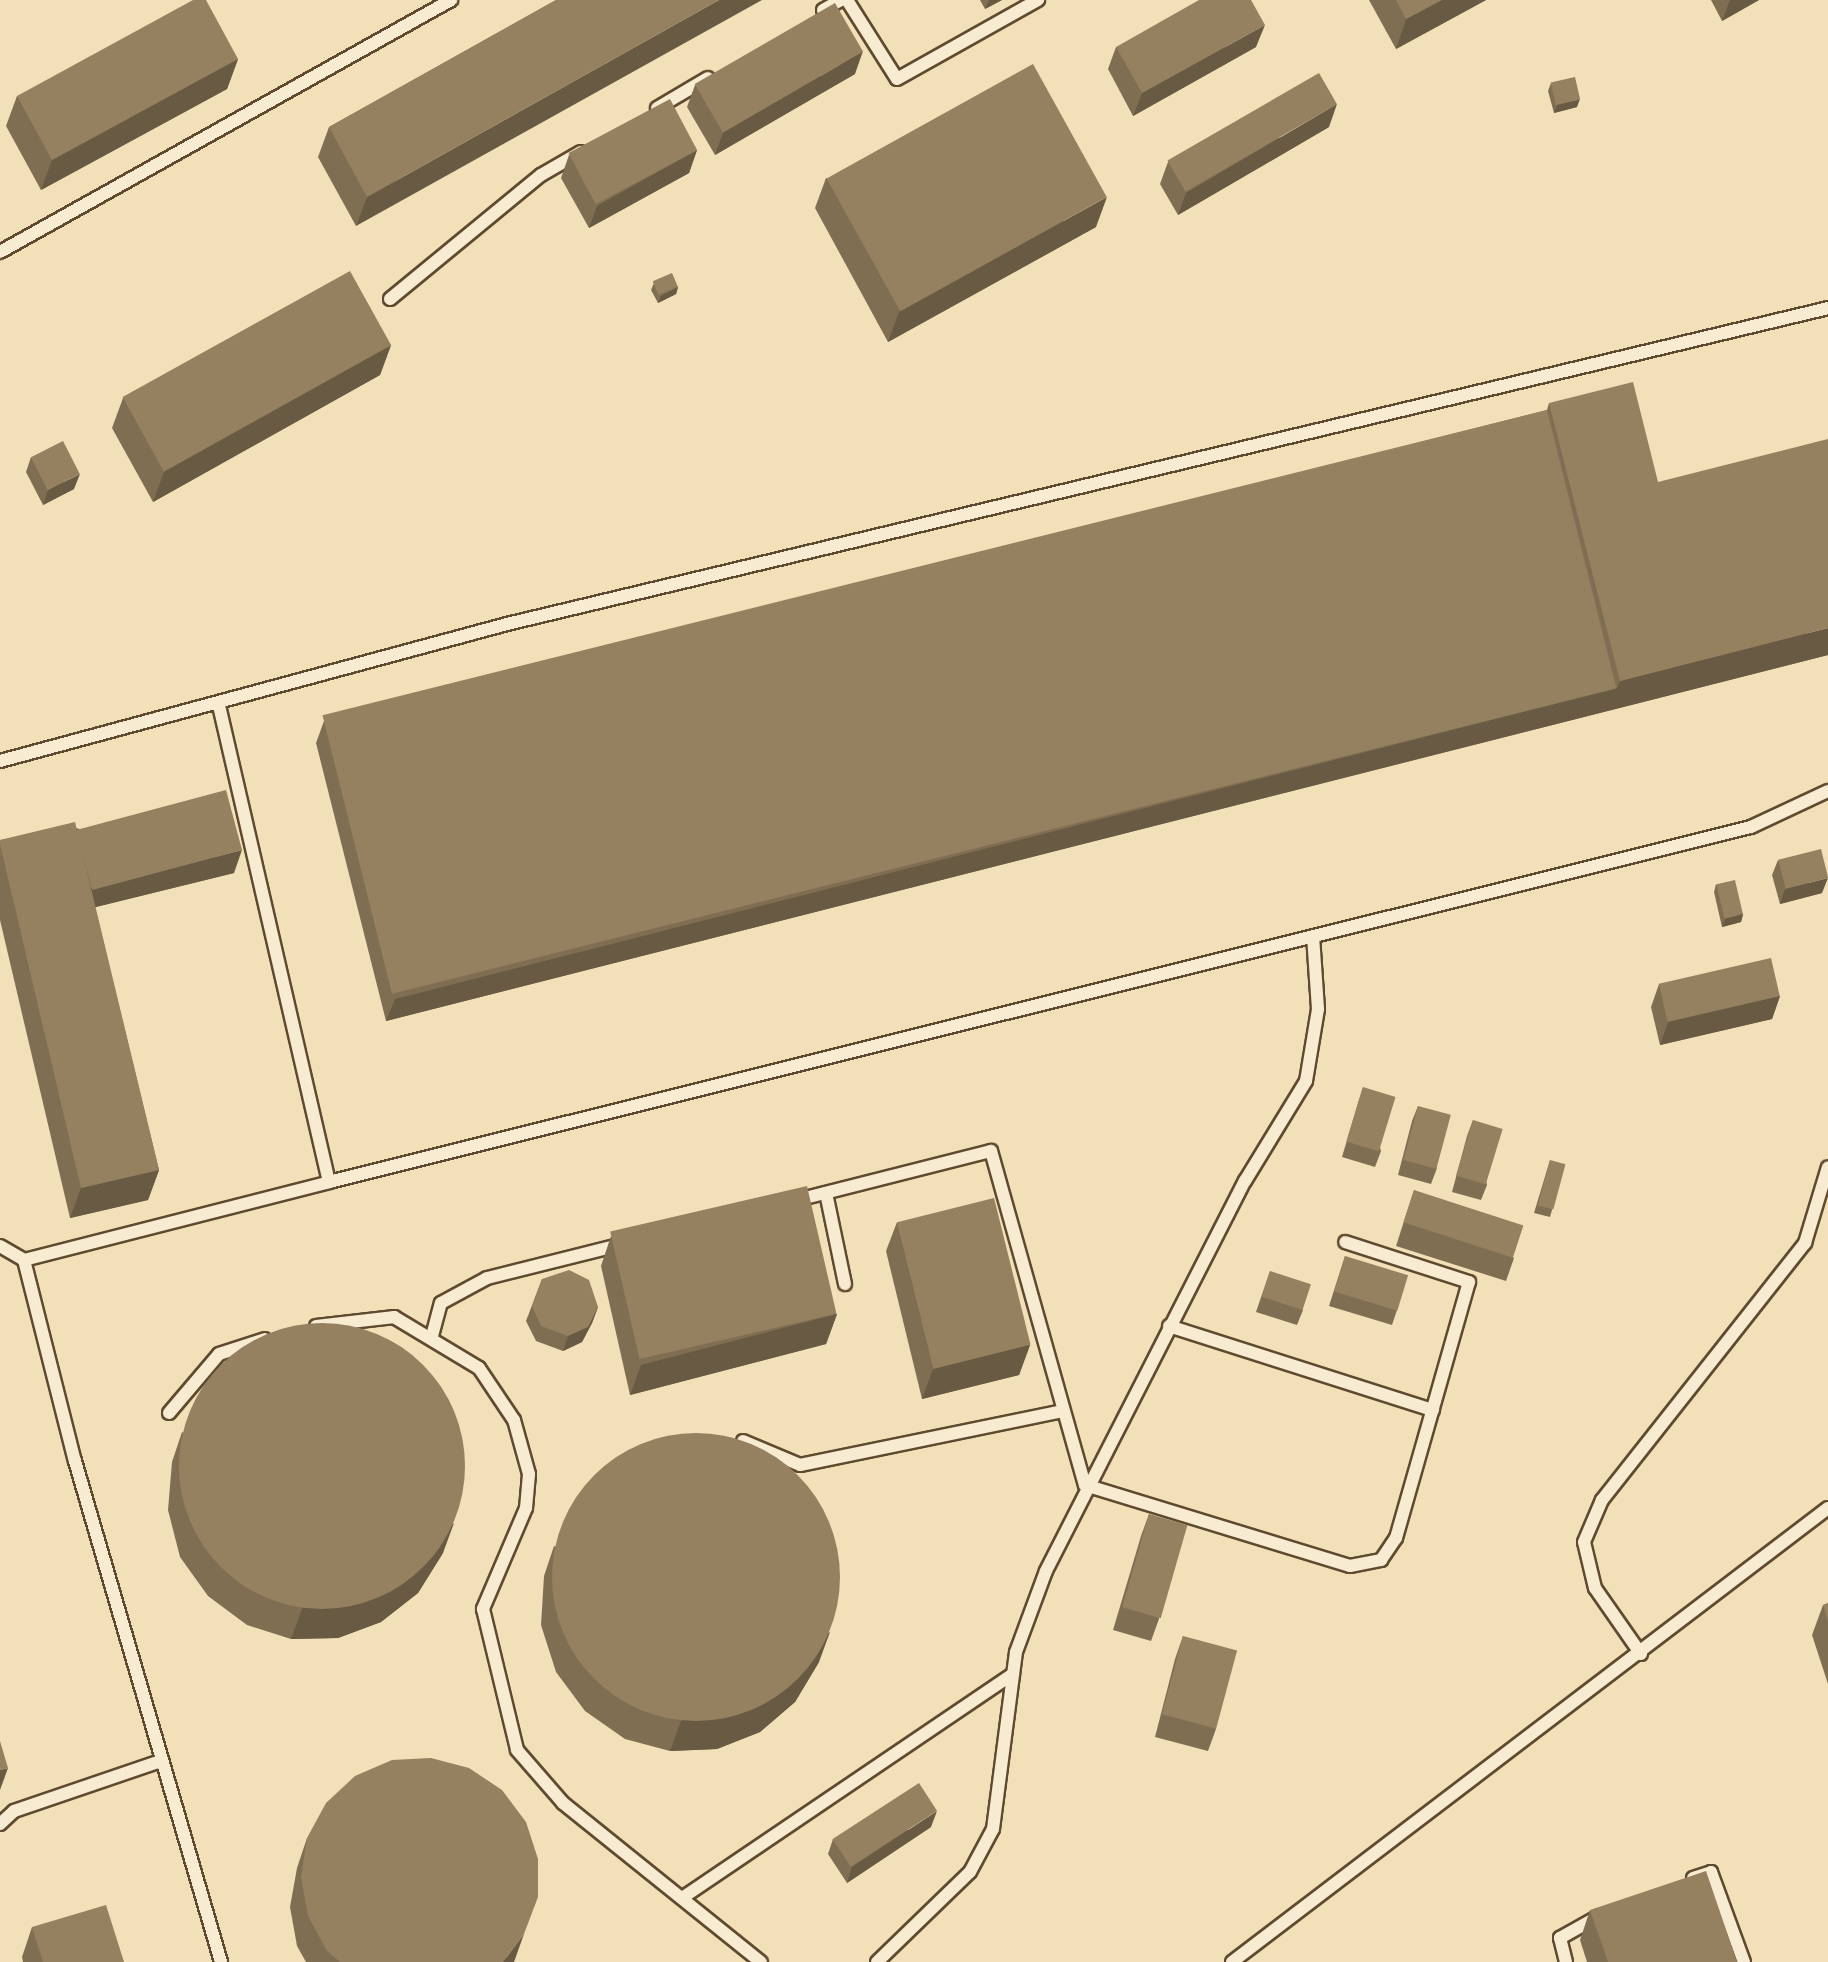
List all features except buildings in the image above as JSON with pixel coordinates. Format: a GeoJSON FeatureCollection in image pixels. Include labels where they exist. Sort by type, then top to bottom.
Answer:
{"type":"FeatureCollection","features":[{"type":"Feature","properties":{"kind":"lane"},"geometry":{"type":"LineString","coordinates":[[0,252],[451,0]]}},
{"type":"Feature","properties":{"kind":"lane"},"geometry":{"type":"LineString","coordinates":[[805,21],[841,0]]}},
{"type":"Feature","properties":{"kind":"lane"},"geometry":{"type":"LineString","coordinates":[[847,0],[897,79],[1038,0]]}},
{"type":"Feature","properties":{"kind":"lane"},"geometry":{"type":"LineString","coordinates":[[637,119],[721,70]]}},
{"type":"Feature","properties":{"kind":"lane"},"geometry":{"type":"LineString","coordinates":[[390,299],[541,175],[589,147]]}},
{"type":"Feature","properties":{"kind":"lane"},"geometry":{"type":"LineString","coordinates":[[0,761],[219,706],[507,624],[1828,308]]}},
{"type":"Feature","properties":{"kind":"lane"},"geometry":{"type":"LineString","coordinates":[[219,706],[328,1182]]}},
{"type":"Feature","properties":{"kind":"lane"},"geometry":{"type":"LineString","coordinates":[[24,1260],[1751,827],[1828,791]]}},
{"type":"Feature","properties":{"kind":"lane"},"geometry":{"type":"LineString","coordinates":[[877,1962],[970,1872],[993,1829],[1013,1674],[1046,1571],[1085,1485],[1245,1181],[1306,1081],[1318,1009],[1314,936]]}},
{"type":"Feature","properties":{"kind":"lane"},"geometry":{"type":"LineString","coordinates":[[772,1206],[991,1151],[1085,1485]]}},
{"type":"Feature","properties":{"kind":"lane"},"geometry":{"type":"LineString","coordinates":[[1642,1654],[1595,1587],[1584,1542],[1602,1500],[1805,1243],[1828,1167]]}},
{"type":"Feature","properties":{"kind":"lane"},"geometry":{"type":"LineString","coordinates":[[826,1193],[845,1284]]}},
{"type":"Feature","properties":{"kind":"lane"},"geometry":{"type":"LineString","coordinates":[[432,1336],[441,1303],[487,1278],[636,1241]]}},
{"type":"Feature","properties":{"kind":"lane"},"geometry":{"type":"LineString","coordinates":[[1085,1485],[1350,1566],[1381,1560],[1396,1538],[1469,1282],[1345,1242]]}},
{"type":"Feature","properties":{"kind":"lane"},"geometry":{"type":"LineString","coordinates":[[0,1246],[24,1260],[161,1760],[221,1962]]}},
{"type":"Feature","properties":{"kind":"lane"},"geometry":{"type":"LineString","coordinates":[[295,1331],[394,1317],[432,1336],[479,1368],[514,1420],[529,1474],[526,1508],[483,1609],[517,1750],[563,1803],[685,1896],[761,1962]]}},
{"type":"Feature","properties":{"kind":"lane"},"geometry":{"type":"LineString","coordinates":[[1169,1326],[1433,1410]]}},
{"type":"Feature","properties":{"kind":"lane"},"geometry":{"type":"LineString","coordinates":[[169,1413],[219,1354],[282,1333]]}},
{"type":"Feature","properties":{"kind":"lane"},"geometry":{"type":"LineString","coordinates":[[743,1441],[800,1465],[1064,1411]]}},
{"type":"Feature","properties":{"kind":"lane"},"geometry":{"type":"LineString","coordinates":[[1232,1962],[1642,1654],[1828,1508]]}},
{"type":"Feature","properties":{"kind":"lane"},"geometry":{"type":"LineString","coordinates":[[685,1896],[1013,1674]]}},
{"type":"Feature","properties":{"kind":"lane"},"geometry":{"type":"LineString","coordinates":[[0,1824],[14,1811],[161,1760]]}},
{"type":"Feature","properties":{"kind":"lane"},"geometry":{"type":"LineString","coordinates":[[1677,1883],[1712,1872],[1744,1962]]}},
{"type":"Feature","properties":{"kind":"lane"},"geometry":{"type":"LineString","coordinates":[[1566,1962],[1560,1938],[1619,1905]]}}]}
